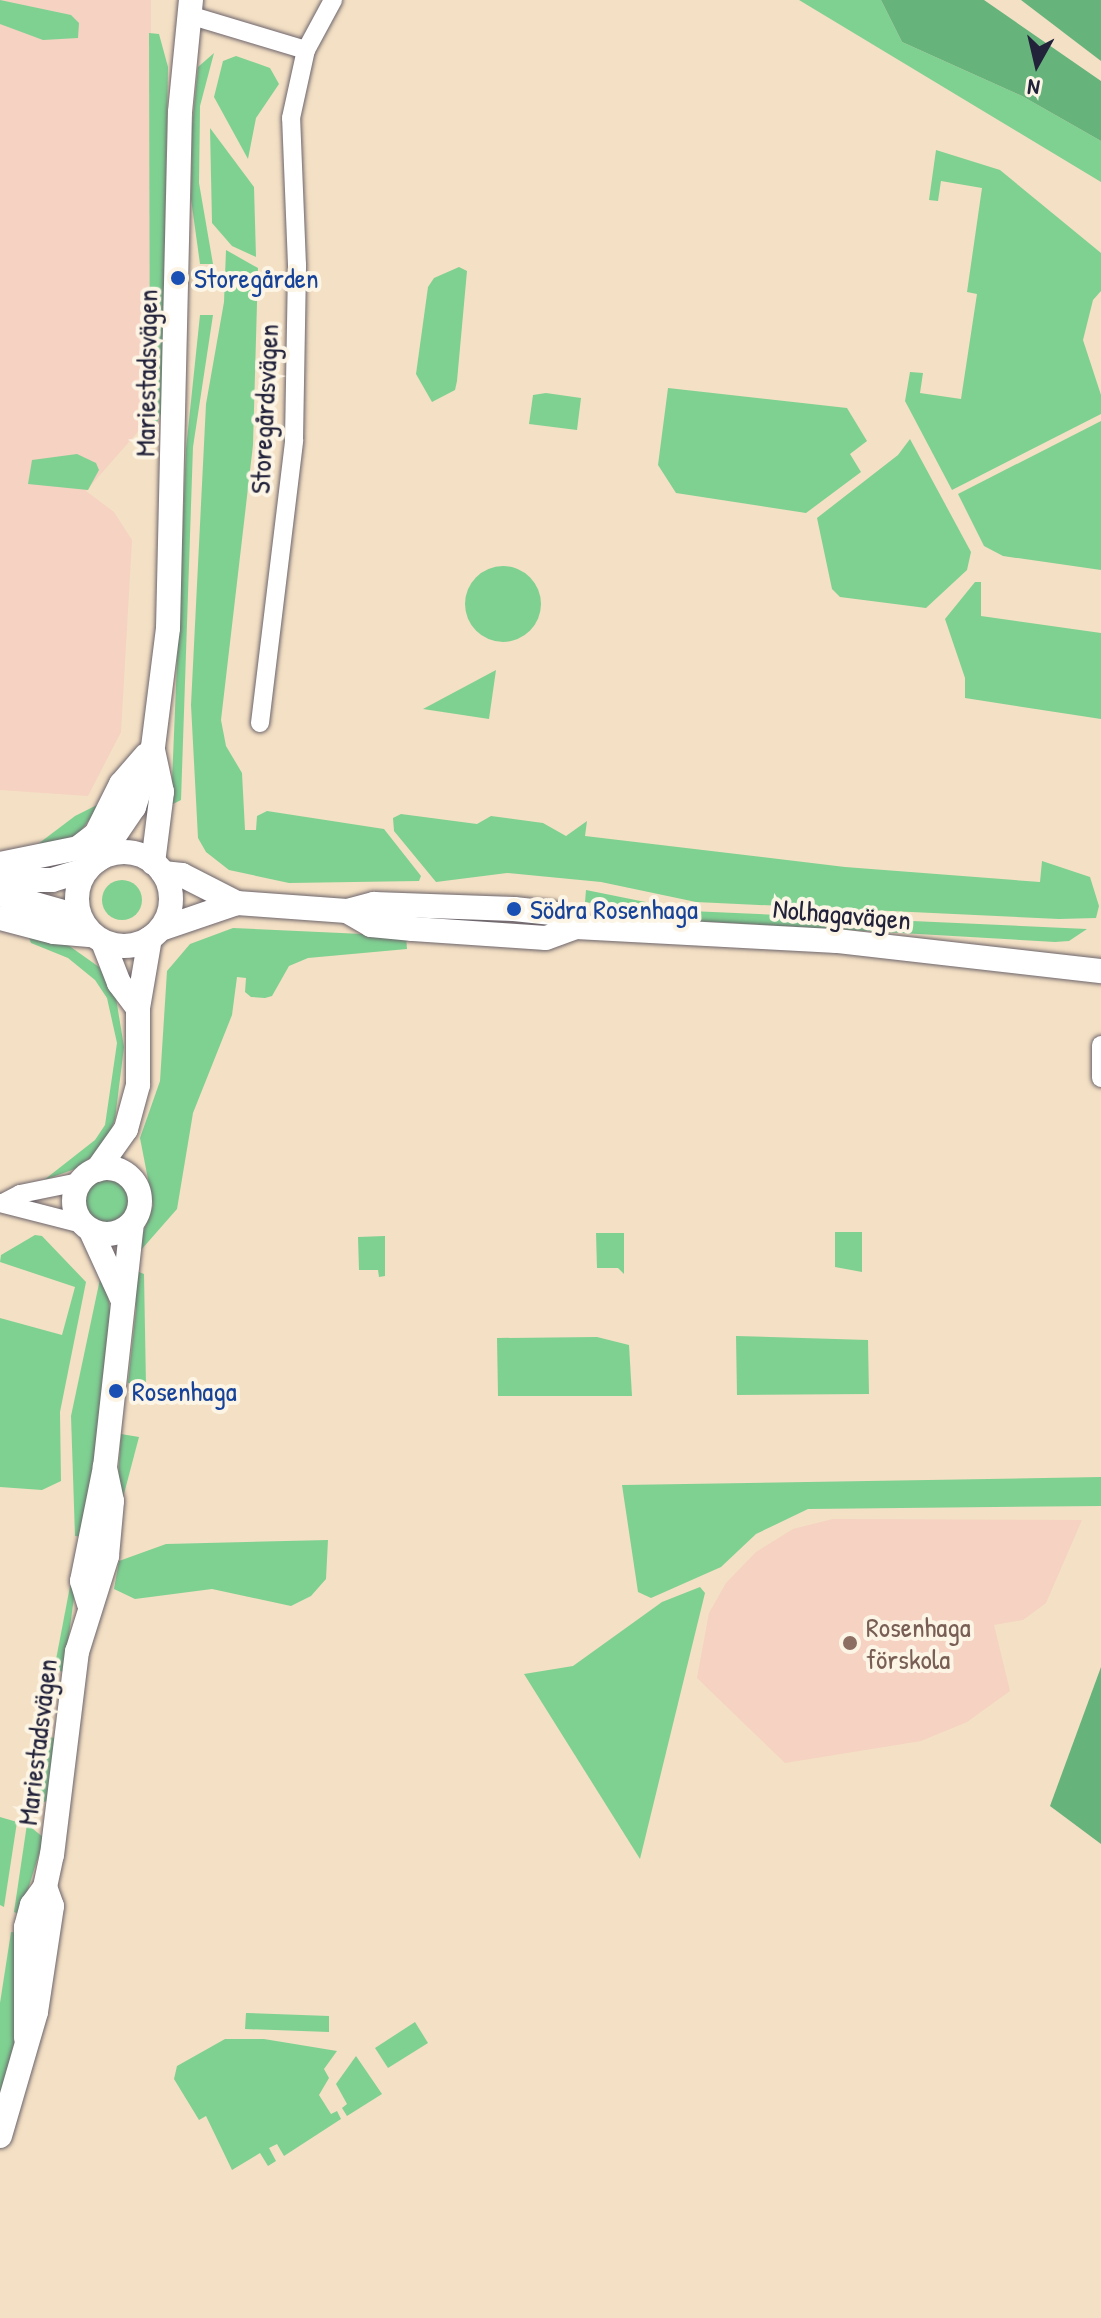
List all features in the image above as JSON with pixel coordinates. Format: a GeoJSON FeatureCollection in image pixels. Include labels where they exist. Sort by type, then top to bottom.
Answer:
{"type":"FeatureCollection","features":[{"type":"Feature","properties":{"kind":"street","name":"Storegårdsvägen"},"geometry":{"type":"LineString","coordinates":[[260,723],[294,440],[297,265],[291,118],[306,50],[333,0]]}},
{"type":"Feature","properties":{"kind":"street"},"geometry":{"type":"LineString","coordinates":[[190,7],[306,50]]}},
{"type":"Feature","properties":{"kind":"street","name":"Mariestadsvägen"},"geometry":{"type":"LineString","coordinates":[[93,865],[134,807],[153,747],[168,628],[180,112],[190,7]]}},
{"type":"Feature","properties":{"kind":"street"},"geometry":{"type":"LineString","coordinates":[[0,864],[78,848],[96,834],[121,784],[153,747]]}},
{"type":"Feature","properties":{"kind":"street","name":"Mariestadsvägen"},"geometry":{"type":"LineString","coordinates":[[153,747],[162,792],[158,868]]}},
{"type":"Feature","properties":{"kind":"street"},"geometry":{"type":"LineString","coordinates":[[0,880],[52,880],[125,852],[158,868],[171,902],[155,934],[138,1008],[142,1057],[126,1129],[141,1204],[132,1224],[113,1234],[1,1203]]}},
{"type":"Feature","properties":{"kind":"street"},"geometry":{"type":"LineString","coordinates":[[93,865],[77,895],[119,983],[138,1008]]}},
{"type":"Feature","properties":{"kind":"street","name":"Nolhagavägen"},"geometry":{"type":"LineString","coordinates":[[158,868],[182,875],[237,903],[347,911],[374,904],[514,909],[552,913],[576,927],[837,941],[1101,971]]}},
{"type":"Feature","properties":{"kind":"street"},"geometry":{"type":"LineString","coordinates":[[0,894],[63,912],[93,934],[122,946],[155,934]]}},
{"type":"Feature","properties":{"kind":"street","name":"Nolhagavägen"},"geometry":{"type":"LineString","coordinates":[[155,934],[237,903]]}},
{"type":"Feature","properties":{"kind":"street"},"geometry":{"type":"LineString","coordinates":[[0,918],[54,932],[93,934]]}},
{"type":"Feature","properties":{"kind":"street"},"geometry":{"type":"LineString","coordinates":[[1101,1045],[1101,1078]]}},
{"type":"Feature","properties":{"kind":"street"},"geometry":{"type":"LineString","coordinates":[[123,1301],[74,1203],[88,1176],[126,1129]]}},
{"type":"Feature","properties":{"kind":"street"},"geometry":{"type":"LineString","coordinates":[[1,1203],[20,1194],[119,1170],[136,1183]]}},
{"type":"Feature","properties":{"kind":"street","name":"Mariestadsvägen"},"geometry":{"type":"LineString","coordinates":[[0,2136],[36,2012],[52,1906],[45,1887],[60,1821],[72,1688],[89,1604],[100,1588],[111,1527],[105,1467],[132,1224]]}},
{"type":"Feature","properties":{"kind":"shaded area"},"geometry":{"type":"Polygon","coordinates":[[[0,0],[151,0],[150,418],[86,491],[114,512],[132,540],[121,732],[88,796],[0,790],[0,0]]]}},
{"type":"Feature","properties":{"kind":"shaded area","name":"Rosenhaga förskola"},"geometry":{"type":"Polygon","coordinates":[[[833,1519],[1082,1520],[1046,1603],[1023,1620],[994,1625],[1010,1691],[967,1722],[921,1741],[785,1763],[697,1678],[709,1613],[726,1583],[756,1552],[793,1529],[833,1519]]]}},
{"type":"Feature","properties":{"kind":"green space"},"geometry":{"type":"Polygon","coordinates":[[[0,0],[71,15],[79,23],[78,38],[43,40],[0,24],[0,0]]]}},
{"type":"Feature","properties":{"kind":"green space"},"geometry":{"type":"Polygon","coordinates":[[[799,0],[881,0],[902,42],[1022,96],[1101,141],[1101,182],[799,0]]]}},
{"type":"Feature","properties":{"kind":"green space"},"geometry":{"type":"Polygon","coordinates":[[[881,0],[984,0],[1101,81],[1101,141],[1022,96],[902,42],[881,0]]]}},
{"type":"Feature","properties":{"kind":"green space"},"geometry":{"type":"Polygon","coordinates":[[[1021,0],[1101,0],[1101,61],[1021,0]]]}},
{"type":"Feature","properties":{"kind":"green space"},"geometry":{"type":"Polygon","coordinates":[[[149,33],[159,34],[168,67],[162,412],[156,424],[150,418],[149,33]]]}},
{"type":"Feature","properties":{"kind":"green space"},"geometry":{"type":"Polygon","coordinates":[[[214,53],[200,106],[199,183],[213,264],[200,264],[191,199],[192,127],[198,67],[214,53]]]}},
{"type":"Feature","properties":{"kind":"green space"},"geometry":{"type":"Polygon","coordinates":[[[236,56],[270,68],[279,84],[256,118],[248,159],[214,97],[223,61],[236,56]]]}},
{"type":"Feature","properties":{"kind":"green space"},"geometry":{"type":"Polygon","coordinates":[[[210,128],[254,187],[256,257],[232,246],[212,223],[210,128]]]}},
{"type":"Feature","properties":{"kind":"green space"},"geometry":{"type":"Polygon","coordinates":[[[936,150],[1000,170],[1101,253],[1101,291],[1093,300],[1083,340],[1101,395],[1101,414],[952,490],[905,401],[910,372],[923,373],[920,393],[961,399],[977,294],[967,292],[982,188],[941,181],[938,201],[929,200],[936,150]]]}},
{"type":"Feature","properties":{"kind":"green space"},"geometry":{"type":"Polygon","coordinates":[[[226,250],[258,268],[253,445],[221,720],[226,746],[242,773],[245,830],[256,830],[257,816],[267,811],[384,829],[421,876],[419,881],[289,883],[229,870],[206,852],[198,838],[191,705],[206,404],[224,302],[226,250]]]}},
{"type":"Feature","properties":{"kind":"green space"},"geometry":{"type":"Polygon","coordinates":[[[459,267],[467,271],[457,381],[455,390],[432,402],[416,374],[428,287],[434,278],[459,267]]]}},
{"type":"Feature","properties":{"kind":"green space"},"geometry":{"type":"Polygon","coordinates":[[[200,315],[213,315],[193,447],[181,800],[171,805],[186,449],[200,315]]]}},
{"type":"Feature","properties":{"kind":"green space"},"geometry":{"type":"Polygon","coordinates":[[[668,388],[847,408],[867,441],[850,454],[861,472],[806,513],[676,493],[658,465],[668,388]]]}},
{"type":"Feature","properties":{"kind":"green space"},"geometry":{"type":"Polygon","coordinates":[[[546,393],[581,398],[577,430],[529,424],[533,395],[546,393]]]}},
{"type":"Feature","properties":{"kind":"green space"},"geometry":{"type":"Polygon","coordinates":[[[1101,421],[1101,570],[1003,556],[984,546],[958,494],[1101,421]]]}},
{"type":"Feature","properties":{"kind":"green space"},"geometry":{"type":"Polygon","coordinates":[[[910,439],[971,552],[967,570],[926,608],[840,597],[832,589],[817,518],[898,455],[910,439]]]}},
{"type":"Feature","properties":{"kind":"green space"},"geometry":{"type":"Polygon","coordinates":[[[77,454],[96,463],[99,470],[88,490],[28,484],[32,460],[77,454]]]}},
{"type":"Feature","properties":{"kind":"green space"},"geometry":{"type":"Polygon","coordinates":[[[496,566],[510,566],[524,572],[535,583],[541,604],[538,619],[530,631],[510,642],[496,642],[482,636],[471,625],[465,611],[465,597],[471,583],[482,572],[496,566]]]}},
{"type":"Feature","properties":{"kind":"green space"},"geometry":{"type":"Polygon","coordinates":[[[975,582],[981,582],[981,616],[1101,633],[1101,719],[965,698],[965,678],[945,619],[975,582]]]}},
{"type":"Feature","properties":{"kind":"green space"},"geometry":{"type":"Polygon","coordinates":[[[496,670],[489,719],[423,709],[496,670]]]}},
{"type":"Feature","properties":{"kind":"green space"},"geometry":{"type":"Polygon","coordinates":[[[103,802],[76,837],[34,847],[75,816],[103,802]]]}},
{"type":"Feature","properties":{"kind":"green space"},"geometry":{"type":"Polygon","coordinates":[[[401,814],[477,824],[491,816],[543,823],[566,836],[587,821],[585,836],[845,867],[1040,882],[1042,861],[1090,877],[1099,906],[1096,918],[1059,919],[696,902],[601,882],[507,873],[436,882],[394,831],[393,818],[401,814]]]}},
{"type":"Feature","properties":{"kind":"green space"},"geometry":{"type":"Polygon","coordinates":[[[122,880],[136,886],[142,900],[136,914],[122,920],[108,914],[102,900],[108,886],[122,880]]]}},
{"type":"Feature","properties":{"kind":"green space"},"geometry":{"type":"Polygon","coordinates":[[[586,890],[690,911],[1087,929],[1069,941],[1055,942],[695,921],[585,902],[586,890]]]}},
{"type":"Feature","properties":{"kind":"green space"},"geometry":{"type":"Polygon","coordinates":[[[233,928],[406,936],[407,949],[308,958],[289,966],[272,996],[265,998],[251,997],[245,992],[246,978],[237,977],[232,1015],[193,1113],[177,1209],[134,1258],[153,1205],[140,1138],[160,1081],[167,971],[190,944],[233,928]]]}},
{"type":"Feature","properties":{"kind":"green space"},"geometry":{"type":"Polygon","coordinates":[[[27,932],[68,945],[99,967],[116,998],[124,1047],[115,1119],[105,1147],[75,1169],[44,1180],[95,1140],[105,1125],[117,1043],[107,998],[95,980],[68,958],[31,943],[27,932]]]}},
{"type":"Feature","properties":{"kind":"green space"},"geometry":{"type":"Polygon","coordinates":[[[107,1180],[122,1186],[128,1201],[122,1216],[107,1222],[92,1216],[86,1201],[92,1186],[107,1180]]]}},
{"type":"Feature","properties":{"kind":"green space"},"geometry":{"type":"Polygon","coordinates":[[[835,1232],[862,1232],[862,1272],[835,1267],[835,1232]]]}},
{"type":"Feature","properties":{"kind":"green space"},"geometry":{"type":"Polygon","coordinates":[[[596,1233],[624,1233],[624,1274],[618,1268],[597,1268],[596,1233]]]}},
{"type":"Feature","properties":{"kind":"green space"},"geometry":{"type":"Polygon","coordinates":[[[35,1235],[42,1236],[86,1282],[60,1412],[61,1481],[42,1490],[0,1487],[0,1318],[62,1335],[75,1287],[0,1262],[1,1255],[35,1235]]]}},
{"type":"Feature","properties":{"kind":"green space"},"geometry":{"type":"Polygon","coordinates":[[[385,1236],[385,1276],[379,1277],[378,1270],[359,1270],[358,1237],[385,1236]]]}},
{"type":"Feature","properties":{"kind":"green space"},"geometry":{"type":"Polygon","coordinates":[[[134,1270],[144,1274],[146,1386],[128,1383],[136,1309],[134,1270]]]}},
{"type":"Feature","properties":{"kind":"green space"},"geometry":{"type":"Polygon","coordinates":[[[100,1279],[108,1295],[114,1339],[83,1537],[75,1536],[71,1416],[100,1279]]]}},
{"type":"Feature","properties":{"kind":"green space"},"geometry":{"type":"Polygon","coordinates":[[[736,1336],[868,1340],[869,1394],[737,1395],[736,1336]]]}},
{"type":"Feature","properties":{"kind":"green space"},"geometry":{"type":"Polygon","coordinates":[[[597,1337],[629,1345],[632,1396],[498,1396],[497,1338],[597,1337]]]}},
{"type":"Feature","properties":{"kind":"green space"},"geometry":{"type":"Polygon","coordinates":[[[121,1434],[139,1437],[120,1509],[118,1479],[121,1434]]]}},
{"type":"Feature","properties":{"kind":"green space"},"geometry":{"type":"Polygon","coordinates":[[[1101,1477],[1101,1506],[808,1509],[756,1534],[721,1567],[651,1598],[638,1592],[622,1485],[1101,1477]]]}},
{"type":"Feature","properties":{"kind":"green space"},"geometry":{"type":"Polygon","coordinates":[[[328,1540],[326,1579],[311,1596],[291,1606],[212,1589],[135,1599],[114,1589],[119,1561],[166,1544],[328,1540]]]}},
{"type":"Feature","properties":{"kind":"green space"},"geometry":{"type":"Polygon","coordinates":[[[76,1555],[79,1560],[64,1672],[54,1670],[76,1555]]]}},
{"type":"Feature","properties":{"kind":"green space"},"geometry":{"type":"Polygon","coordinates":[[[700,1587],[705,1593],[640,1859],[524,1674],[573,1666],[662,1602],[700,1587]]]}},
{"type":"Feature","properties":{"kind":"green space"},"geometry":{"type":"Polygon","coordinates":[[[1101,1667],[1101,1844],[1050,1806],[1101,1667]]]}},
{"type":"Feature","properties":{"kind":"green space"},"geometry":{"type":"Polygon","coordinates":[[[42,1737],[59,1738],[47,1801],[35,1805],[31,1804],[42,1737]]]}},
{"type":"Feature","properties":{"kind":"green space"},"geometry":{"type":"Polygon","coordinates":[[[0,1817],[17,1822],[4,1907],[0,1905],[0,1817]]]}},
{"type":"Feature","properties":{"kind":"green space"},"geometry":{"type":"Polygon","coordinates":[[[27,1824],[44,1838],[20,1915],[14,1912],[27,1824]]]}},
{"type":"Feature","properties":{"kind":"green space"},"geometry":{"type":"Polygon","coordinates":[[[11,1932],[20,1933],[17,2032],[0,2098],[0,2003],[11,1932]]]}},
{"type":"Feature","properties":{"kind":"green space"},"geometry":{"type":"Polygon","coordinates":[[[246,2013],[329,2016],[329,2032],[245,2029],[246,2013]]]}},
{"type":"Feature","properties":{"kind":"green space"},"geometry":{"type":"Polygon","coordinates":[[[415,2022],[428,2043],[388,2068],[375,2048],[415,2022]]]}},
{"type":"Feature","properties":{"kind":"green space"},"geometry":{"type":"Polygon","coordinates":[[[225,2039],[264,2039],[337,2051],[324,2069],[329,2078],[319,2095],[331,2114],[337,2111],[341,2119],[284,2156],[277,2144],[269,2148],[276,2161],[268,2166],[260,2153],[232,2170],[206,2116],[199,2120],[174,2079],[177,2066],[225,2039]]]}},
{"type":"Feature","properties":{"kind":"green space"},"geometry":{"type":"Polygon","coordinates":[[[356,2056],[382,2094],[347,2116],[342,2108],[347,2104],[336,2084],[356,2056]]]}},
{"type":"Feature","properties":{"kind":"place","name":"Storegården"},"geometry":{"type":"Point","coordinates":[178,278]}},
{"type":"Feature","properties":{"kind":"place","name":"Södra Rosenhaga"},"geometry":{"type":"Point","coordinates":[514,909]}},
{"type":"Feature","properties":{"kind":"place","name":"Rosenhaga"},"geometry":{"type":"Point","coordinates":[116,1391]}},
{"type":"Feature","properties":{"kind":"place","name":"Rosenhaga förskola"},"geometry":{"type":"Point","coordinates":[850,1643]}}]}
